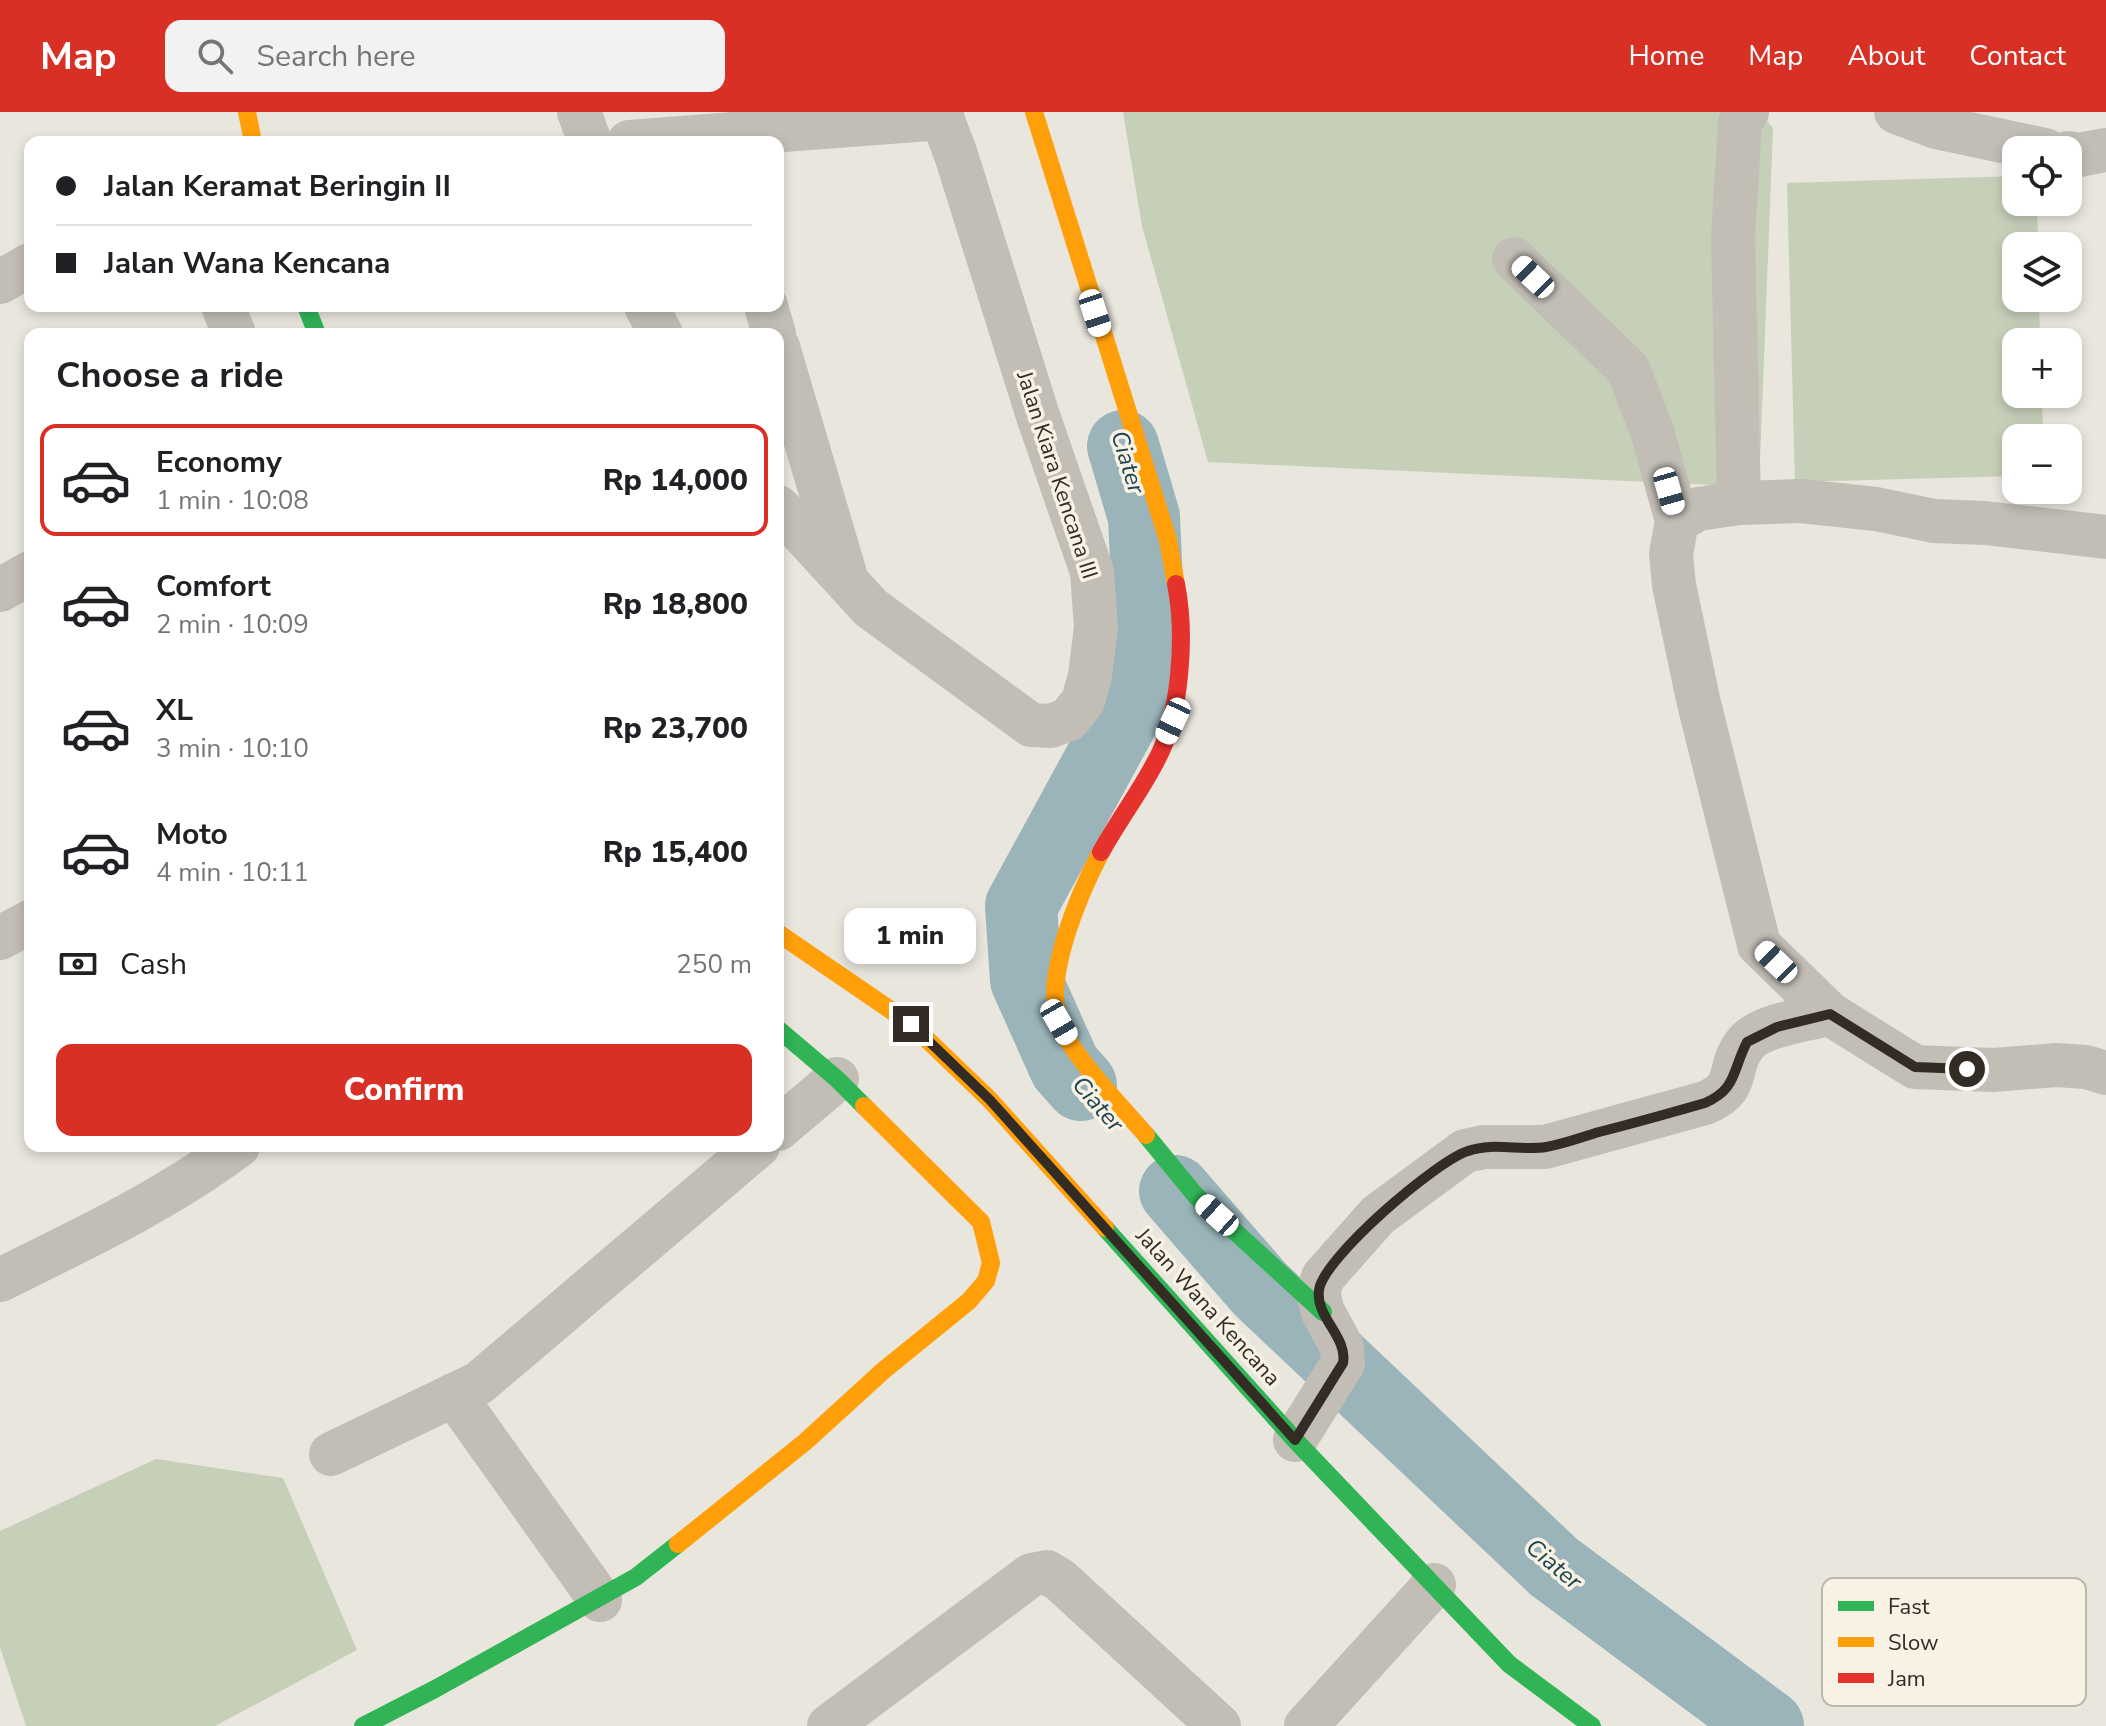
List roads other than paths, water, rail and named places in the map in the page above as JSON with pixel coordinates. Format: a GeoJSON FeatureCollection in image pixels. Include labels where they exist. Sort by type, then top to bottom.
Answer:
{"type":"FeatureCollection","features":[{"type":"Feature","properties":{"kind":"street"},"geometry":{"type":"LineString","coordinates":[[247,112],[252,136]]}},
{"type":"Feature","properties":{"kind":"street"},"geometry":{"type":"LineString","coordinates":[[579,112],[588,136]]}},
{"type":"Feature","properties":{"kind":"street"},"geometry":{"type":"LineString","coordinates":[[1034,112],[1168,540],[1179,597],[1179,671],[1173,721],[1157,760],[1115,826],[1074,905],[1059,959],[1056,1002],[1059,1022],[1076,1051],[1196,1196],[1323,1312]]}},
{"type":"Feature","properties":{"kind":"street"},"geometry":{"type":"LineString","coordinates":[[1739,503],[1733,237],[1740,122],[1747,112]]}},
{"type":"Feature","properties":{"kind":"street"},"geometry":{"type":"LineString","coordinates":[[1896,112],[1936,127],[2002,141]]}},
{"type":"Feature","properties":{"kind":"street"},"geometry":{"type":"LineString","coordinates":[[744,136],[942,115]]}},
{"type":"Feature","properties":{"kind":"street","name":"Jalan Kiara Kencana III"},"geometry":{"type":"LineString","coordinates":[[784,514],[871,608],[1031,725],[1051,726],[1069,719],[1083,701],[1090,676],[1096,627],[1092,572],[1038,416],[942,115]]}},
{"type":"Feature","properties":{"kind":"street"},"geometry":{"type":"LineString","coordinates":[[2082,154],[2106,150]]}},
{"type":"Feature","properties":{"kind":"street"},"geometry":{"type":"LineString","coordinates":[[1514,259],[1628,369],[1652,431],[1677,521],[1671,554],[1674,585],[1698,699],[1759,945],[1830,1014],[1915,1067],[1993,1070],[2057,1065],[2086,1067],[2106,1073]]}},
{"type":"Feature","properties":{"kind":"street"},"geometry":{"type":"LineString","coordinates":[[0,282],[24,268]]}},
{"type":"Feature","properties":{"kind":"street"},"geometry":{"type":"LineString","coordinates":[[784,367],[848,584]]}},
{"type":"Feature","properties":{"kind":"street"},"geometry":{"type":"LineString","coordinates":[[1677,521],[1698,509],[1739,503],[1801,501],[1876,509],[1934,521],[1985,523],[2106,537]]}},
{"type":"Feature","properties":{"kind":"street"},"geometry":{"type":"LineString","coordinates":[[0,590],[24,576]]}},
{"type":"Feature","properties":{"kind":"street"},"geometry":{"type":"LineString","coordinates":[[0,938],[24,925]]}},
{"type":"Feature","properties":{"kind":"street","name":"Jalan Wana Kencana"},"geometry":{"type":"LineString","coordinates":[[784,937],[911,1024],[990,1100],[1301,1431],[1434,1585],[1509,1664],[1592,1726]]}},
{"type":"Feature","properties":{"kind":"street"},"geometry":{"type":"LineString","coordinates":[[1301,1431],[1343,1363],[1342,1347],[1323,1312],[1318,1293],[1323,1277],[1378,1215],[1465,1151],[1484,1147],[1545,1147],[1705,1103],[1723,1094],[1729,1087],[1747,1042],[1770,1029],[1830,1014]]}},
{"type":"Feature","properties":{"kind":"street"},"geometry":{"type":"LineString","coordinates":[[363,1726],[600,1600],[636,1577],[805,1442],[884,1370],[969,1301],[986,1281],[991,1263],[981,1222],[837,1079],[784,1034]]}},
{"type":"Feature","properties":{"kind":"street"},"geometry":{"type":"LineString","coordinates":[[784,1124],[837,1079]]}},
{"type":"Feature","properties":{"kind":"street"},"geometry":{"type":"LineString","coordinates":[[0,1280],[95,1233],[219,1152]]}},
{"type":"Feature","properties":{"kind":"street"},"geometry":{"type":"LineString","coordinates":[[331,1454],[479,1383],[751,1152]]}},
{"type":"Feature","properties":{"kind":"street"},"geometry":{"type":"LineString","coordinates":[[454,1395],[600,1600]]}},
{"type":"Feature","properties":{"kind":"street"},"geometry":{"type":"LineString","coordinates":[[829,1726],[1031,1575],[1047,1572],[1060,1580],[1199,1720]]}},
{"type":"Feature","properties":{"kind":"street"},"geometry":{"type":"LineString","coordinates":[[1306,1726],[1434,1585]]}},
{"type":"Feature","properties":{"kind":"waterway","name":"Ciater"},"geometry":{"type":"LineString","coordinates":[[1081,1085],[1065,1067],[1026,980],[1021,906],[1130,706],[1149,628],[1144,517],[1123,446]]}},
{"type":"Feature","properties":{"kind":"waterway","name":"Ciater"},"geometry":{"type":"LineString","coordinates":[[1175,1191],[1260,1289],[1554,1567],[1768,1726]]}}]}
